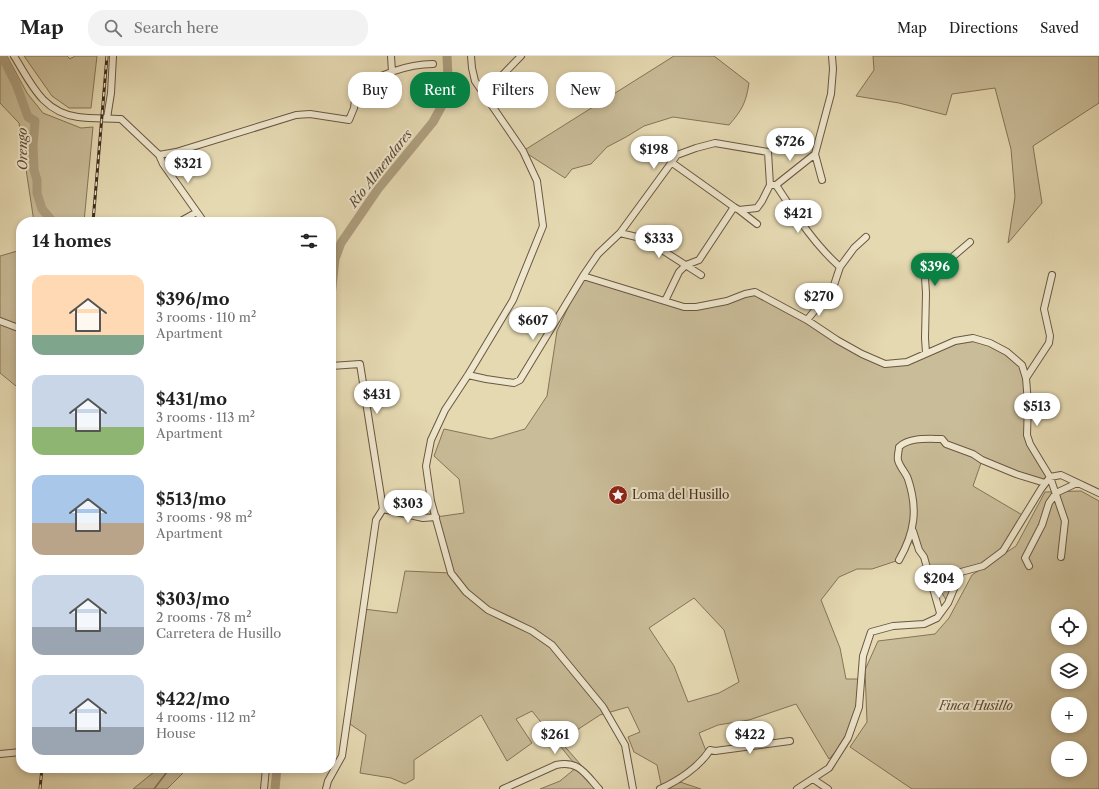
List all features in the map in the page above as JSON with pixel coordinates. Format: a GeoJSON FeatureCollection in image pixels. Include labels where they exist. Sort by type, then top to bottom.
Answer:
{"type":"FeatureCollection","features":[{"type":"Feature","properties":{"kind":"street"},"geometry":{"type":"LineString","coordinates":[[14,56],[34,88],[47,105],[62,113],[78,117],[121,119],[159,155],[163,164],[200,217]]}},
{"type":"Feature","properties":{"kind":"street"},"geometry":{"type":"LineString","coordinates":[[107,118],[112,93],[113,56]]}},
{"type":"Feature","properties":{"kind":"street"},"geometry":{"type":"LineString","coordinates":[[391,56],[392,72],[418,64],[433,64]]}},
{"type":"Feature","properties":{"kind":"street"},"geometry":{"type":"LineString","coordinates":[[471,56],[475,81],[478,85]]}},
{"type":"Feature","properties":{"kind":"street"},"geometry":{"type":"LineString","coordinates":[[505,72],[521,56]]}},
{"type":"Feature","properties":{"kind":"street"},"geometry":{"type":"LineString","coordinates":[[822,180],[815,154],[831,94],[834,68],[832,56]]}},
{"type":"Feature","properties":{"kind":"street"},"geometry":{"type":"LineString","coordinates":[[159,155],[176,152],[296,115],[310,114],[349,120],[354,108]]}},
{"type":"Feature","properties":{"kind":"street"},"geometry":{"type":"LineString","coordinates":[[494,108],[523,150],[537,180],[543,226],[513,300],[445,410],[431,440],[426,466],[436,517],[451,573],[466,592],[488,610],[532,631],[552,644],[602,707],[625,745],[633,789]]}},
{"type":"Feature","properties":{"kind":"street"},"geometry":{"type":"LineString","coordinates":[[468,375],[514,383],[520,380],[598,254],[620,233],[676,155],[696,148],[715,143],[768,152],[773,185],[828,256],[840,267]]}},
{"type":"Feature","properties":{"kind":"street"},"geometry":{"type":"LineString","coordinates":[[736,209],[757,208],[773,185],[815,154]]}},
{"type":"Feature","properties":{"kind":"street"},"geometry":{"type":"LineString","coordinates":[[671,162],[757,224]]}},
{"type":"Feature","properties":{"kind":"street"},"geometry":{"type":"LineString","coordinates":[[665,301],[679,272],[686,266],[699,260],[736,209]]}},
{"type":"Feature","properties":{"kind":"street"},"geometry":{"type":"LineString","coordinates":[[188,217],[197,212]]}},
{"type":"Feature","properties":{"kind":"street"},"geometry":{"type":"LineString","coordinates":[[620,233],[645,239],[701,275]]}},
{"type":"Feature","properties":{"kind":"street"},"geometry":{"type":"LineString","coordinates":[[808,320],[832,288],[840,267],[854,248],[866,237]]}},
{"type":"Feature","properties":{"kind":"street"},"geometry":{"type":"LineString","coordinates":[[926,354],[926,293],[924,262],[943,265],[970,242]]}},
{"type":"Feature","properties":{"kind":"street"},"geometry":{"type":"LineString","coordinates":[[1026,378],[1049,343],[1050,336],[1044,309],[1052,274]]}},
{"type":"Feature","properties":{"kind":"street"},"geometry":{"type":"LineString","coordinates":[[583,276],[684,307],[696,307],[727,301],[744,294],[756,292],[808,320],[862,354],[885,364],[907,362],[955,341],[972,338],[990,343],[1007,352],[1022,365],[1026,378],[1028,404],[1027,435],[1034,452],[1050,477],[1065,521],[1061,557]]}},
{"type":"Feature","properties":{"kind":"street"},"geometry":{"type":"LineString","coordinates":[[0,321],[16,327]]}},
{"type":"Feature","properties":{"kind":"street"},"geometry":{"type":"LineString","coordinates":[[336,366],[360,364],[383,509],[376,520],[342,756],[336,767]]}},
{"type":"Feature","properties":{"kind":"street"},"geometry":{"type":"LineString","coordinates":[[899,560],[906,548],[914,522],[914,503],[911,489],[907,477],[898,460],[899,447],[904,442],[921,439],[942,439],[946,444],[974,454],[982,460],[1016,474],[1045,482]]}},
{"type":"Feature","properties":{"kind":"street"},"geometry":{"type":"LineString","coordinates":[[797,789],[829,768],[848,738],[859,708],[863,656],[871,632],[893,626],[924,624],[937,618],[948,603],[961,572],[983,566],[1002,551],[1045,482],[1050,477],[1061,475],[1099,494]]}},
{"type":"Feature","properties":{"kind":"street"},"geometry":{"type":"LineString","coordinates":[[1029,566],[1025,558],[1042,525],[1049,503],[1056,493],[1077,483]]}},
{"type":"Feature","properties":{"kind":"street"},"geometry":{"type":"LineString","coordinates":[[383,509],[423,518],[436,517]]}},
{"type":"Feature","properties":{"kind":"street"},"geometry":{"type":"LineString","coordinates":[[912,531],[919,550],[924,557],[940,613]]}},
{"type":"Feature","properties":{"kind":"street"},"geometry":{"type":"LineString","coordinates":[[660,789],[676,782],[688,773],[710,750],[716,751],[790,741]]}},
{"type":"Feature","properties":{"kind":"street"},"geometry":{"type":"LineString","coordinates":[[0,754],[16,752]]}},
{"type":"Feature","properties":{"kind":"street"},"geometry":{"type":"LineString","coordinates":[[503,789],[563,763],[575,765],[585,773],[599,789]]}},
{"type":"Feature","properties":{"kind":"street"},"geometry":{"type":"LineString","coordinates":[[264,789],[266,773]]}},
{"type":"Feature","properties":{"kind":"street"},"geometry":{"type":"LineString","coordinates":[[326,789],[332,773]]}},
{"type":"Feature","properties":{"kind":"street"},"geometry":{"type":"LineString","coordinates":[[813,779],[828,789]]}},
{"type":"Feature","properties":{"kind":"green space"},"geometry":{"type":"Polygon","coordinates":[[[0,56],[7,56],[27,93],[43,113],[81,128],[93,127],[84,217],[33,217],[19,123],[0,103],[0,56]]]}},
{"type":"Feature","properties":{"kind":"green space"},"geometry":{"type":"Polygon","coordinates":[[[24,56],[67,56],[70,59],[75,56],[97,56],[91,108],[69,108],[52,96],[24,56]]]}},
{"type":"Feature","properties":{"kind":"green space"},"geometry":{"type":"Polygon","coordinates":[[[674,56],[714,56],[749,83],[743,106],[729,125],[673,117],[644,126],[607,147],[591,164],[572,169],[565,178],[523,151],[591,108],[615,108],[615,93],[674,56]]]}},
{"type":"Feature","properties":{"kind":"green space"},"geometry":{"type":"Polygon","coordinates":[[[873,56],[1099,56],[1099,103],[1033,146],[1042,203],[1008,243],[1015,197],[1011,149],[995,88],[952,94],[946,115],[899,103],[856,96],[874,70],[873,56]]]}},
{"type":"Feature","properties":{"kind":"green space"},"geometry":{"type":"Polygon","coordinates":[[[16,251],[16,386],[0,373],[0,256],[16,251]]]}},
{"type":"Feature","properties":{"kind":"green space"},"geometry":{"type":"Polygon","coordinates":[[[583,276],[684,307],[755,292],[885,364],[907,362],[933,351],[973,338],[990,343],[1022,365],[1026,378],[1027,435],[1050,477],[1045,483],[982,460],[973,486],[1024,516],[1008,543],[983,566],[961,572],[948,603],[910,539],[899,560],[872,569],[857,569],[839,577],[821,600],[840,648],[846,679],[861,679],[859,707],[848,738],[829,759],[796,704],[749,720],[718,725],[699,733],[708,756],[680,782],[701,789],[662,789],[657,765],[634,752],[628,737],[640,732],[628,707],[600,715],[560,741],[602,789],[540,789],[560,781],[577,767],[532,711],[516,719],[532,743],[507,761],[481,715],[414,760],[414,779],[405,784],[391,778],[360,773],[366,735],[347,722],[363,609],[397,613],[405,571],[451,573],[436,517],[464,513],[459,479],[434,456],[444,429],[491,439],[525,429],[547,396],[557,331],[583,276]],[[694,598],[649,628],[674,666],[688,702],[719,693],[739,682],[724,630],[694,598]]]}},
{"type":"Feature","properties":{"kind":"green space","name":"Finca Husillo"},"geometry":{"type":"Polygon","coordinates":[[[1081,491],[1099,501],[1099,789],[912,789],[850,747],[867,722],[865,670],[878,641],[935,634],[949,618],[972,575],[1016,546],[1045,492],[1081,491]]]}},
{"type":"Feature","properties":{"kind":"green space"},"geometry":{"type":"Polygon","coordinates":[[[153,773],[183,773],[167,789],[133,789],[153,773]]]}},
{"type":"Feature","properties":{"kind":"waterway","name":"Orengo"},"geometry":{"type":"LineString","coordinates":[[2,56],[16,84],[28,117],[35,121],[33,145],[37,193],[42,209],[49,217]]}},
{"type":"Feature","properties":{"kind":"waterway","name":"Río Almendares"},"geometry":{"type":"LineString","coordinates":[[336,256],[341,243],[378,189],[433,122],[445,100],[448,77],[447,56]]}},
{"type":"Feature","properties":{"kind":"waterway","name":"Río Almendares"},"geometry":{"type":"LineString","coordinates":[[154,789],[166,773]]}},
{"type":"Feature","properties":{"kind":"waterway"},"geometry":{"type":"LineString","coordinates":[[275,789],[277,773]]}},
{"type":"Feature","properties":{"kind":"railway"},"geometry":{"type":"LineString","coordinates":[[93,217],[107,56]]}},
{"type":"Feature","properties":{"kind":"railway"},"geometry":{"type":"LineString","coordinates":[[40,789],[42,773]]}},
{"type":"Feature","properties":{"kind":"place","name":"Loma del Husillo"},"geometry":{"type":"Point","coordinates":[618,495]}}]}
